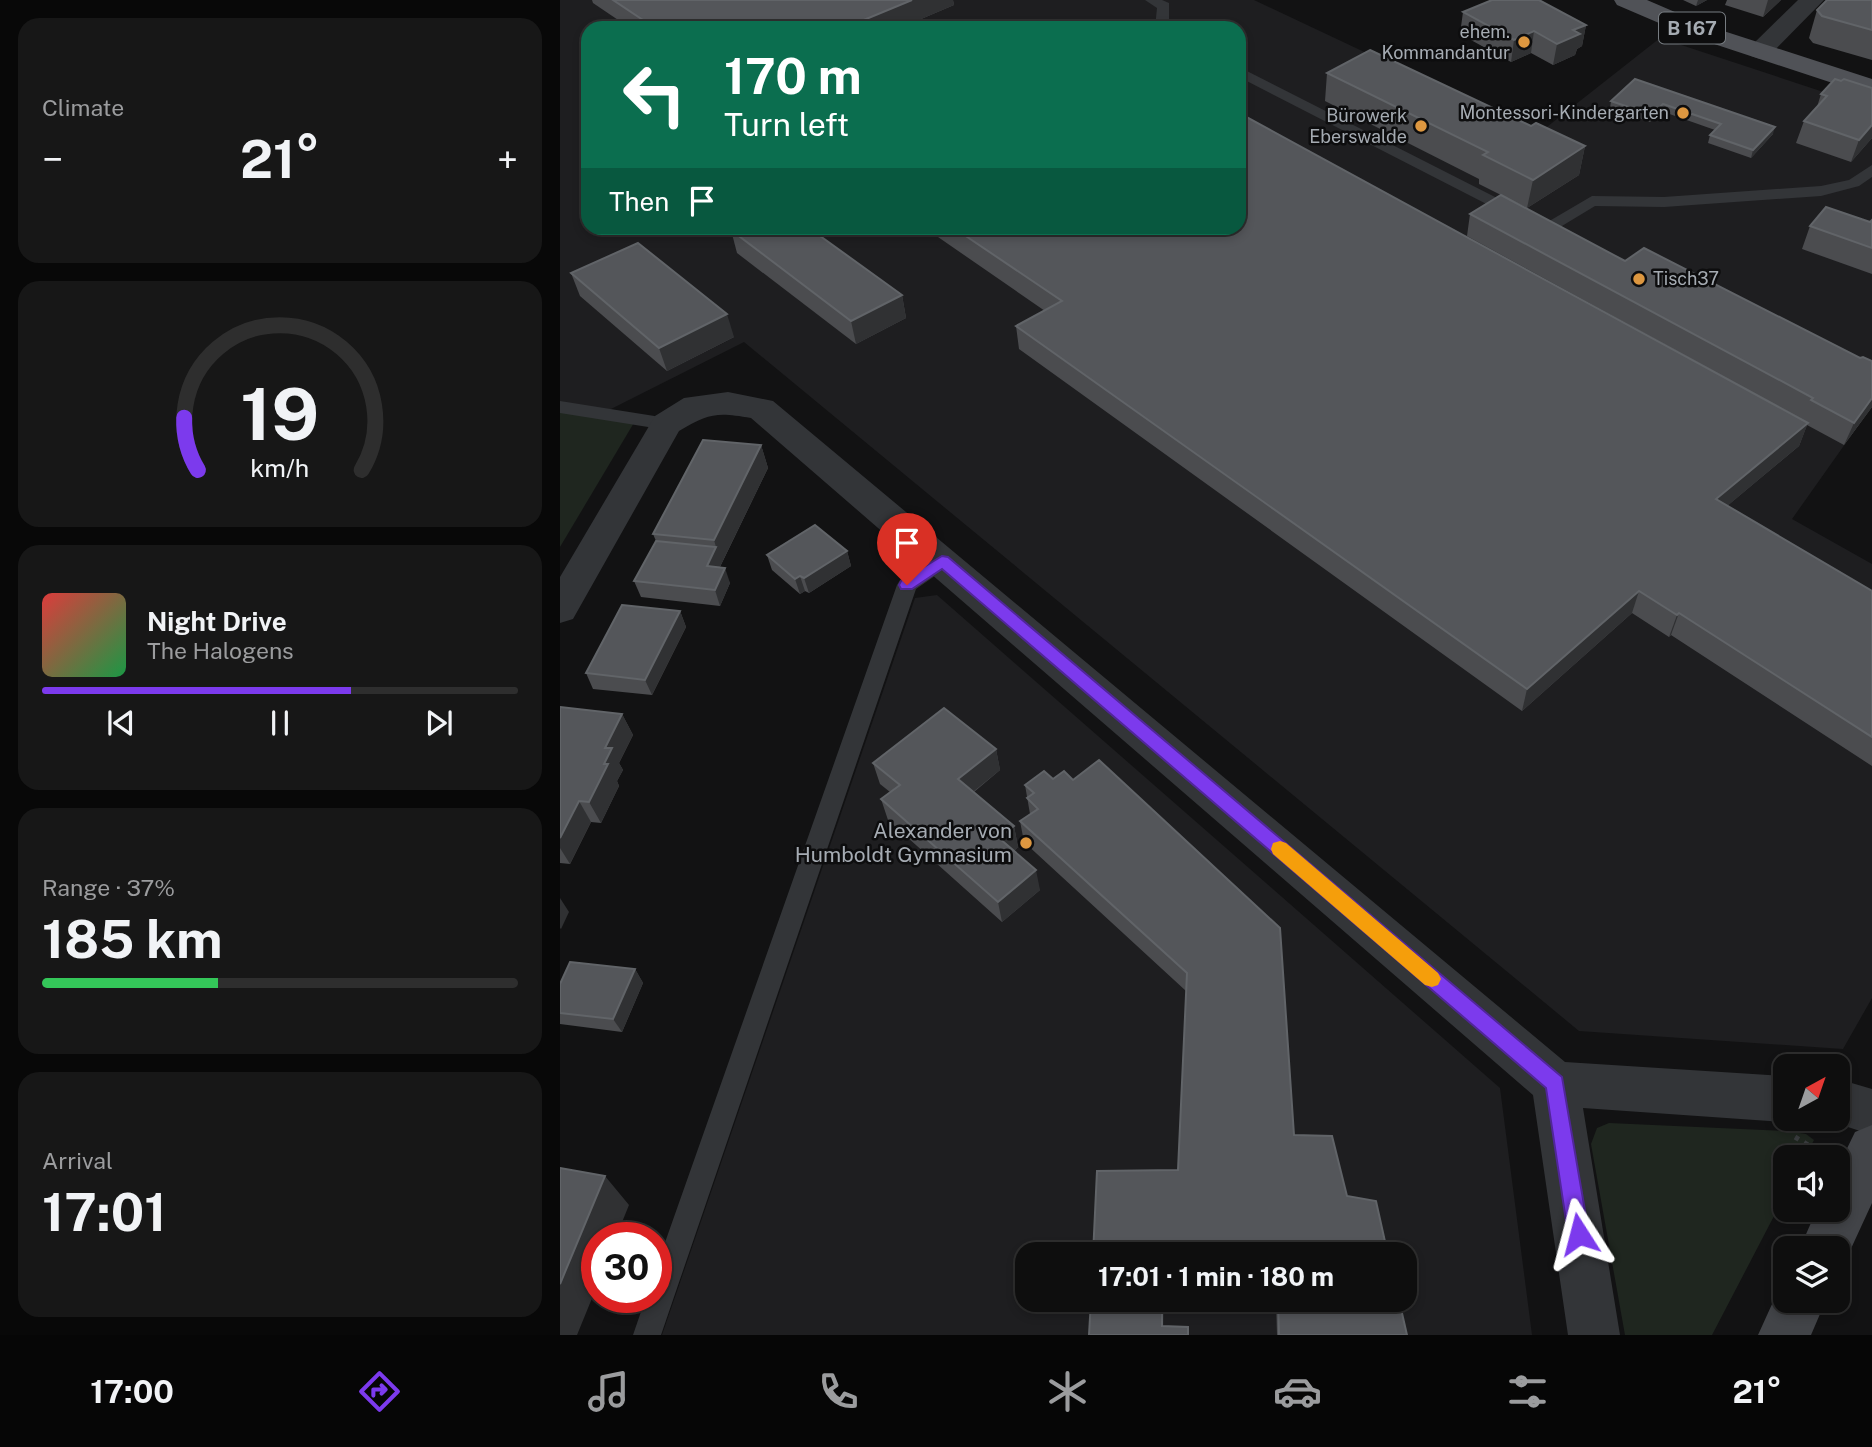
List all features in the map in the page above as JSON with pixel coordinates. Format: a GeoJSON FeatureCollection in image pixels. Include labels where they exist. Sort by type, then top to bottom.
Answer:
{"type":"FeatureCollection","features":[{"type":"Feature","properties":{"kind":"main road","name":"B 167"},"geometry":{"type":"LineString","coordinates":[[1626,0],[1696,30],[1872,88]]}},
{"type":"Feature","properties":{"kind":"main road"},"geometry":{"type":"LineString","coordinates":[[1831,1236],[1872,1149]]}},
{"type":"Feature","properties":{"kind":"main road"},"geometry":{"type":"LineString","coordinates":[[1784,1335],[1794,1313]]}},
{"type":"Feature","properties":{"kind":"street"},"geometry":{"type":"LineString","coordinates":[[1760,51],[1812,0]]}},
{"type":"Feature","properties":{"kind":"street"},"geometry":{"type":"LineString","coordinates":[[560,609],[667,424],[696,406],[729,403],[761,409],[1555,1084],[1773,1116]]}},
{"type":"Feature","properties":{"kind":"street"},"geometry":{"type":"LineString","coordinates":[[1555,1084],[1594,1335]]}},
{"type":"Feature","properties":{"kind":"street"},"geometry":{"type":"LineString","coordinates":[[1850,1106],[1872,1112]]}},
{"type":"Feature","properties":{"kind":"lane"},"geometry":{"type":"LineString","coordinates":[[1153,0],[1164,6],[1163,21]]}},
{"type":"Feature","properties":{"kind":"lane"},"geometry":{"type":"LineString","coordinates":[[1246,75],[1548,230],[1592,201],[1664,202],[1821,191],[1854,183],[1872,170]]}},
{"type":"Feature","properties":{"kind":"lane"},"geometry":{"type":"LineString","coordinates":[[560,407],[667,424]]}},
{"type":"Feature","properties":{"kind":"lane"},"geometry":{"type":"LineString","coordinates":[[647,1335],[907,585],[942,561]]}},
{"type":"Feature","properties":{"kind":"path"},"geometry":{"type":"LineString","coordinates":[[1802,1131],[1815,1145]]}},
{"type":"Feature","properties":{"kind":"shaded area"},"geometry":{"type":"Polygon","coordinates":[[[560,0],[1254,0],[1538,134],[1660,38],[1872,108],[1872,406],[1792,519],[1872,564],[1872,998],[1843,1049],[1579,1031],[744,342],[609,410],[560,402],[560,0]]]}},
{"type":"Feature","properties":{"kind":"shaded area"},"geometry":{"type":"Polygon","coordinates":[[[560,402],[635,421],[560,547],[560,402]]]}},
{"type":"Feature","properties":{"kind":"shaded area","name":"Alexander von Humboldt Gymnasium"},"geometry":{"type":"Polygon","coordinates":[[[937,595],[1500,1088],[1532,1335],[662,1335],[670,1313],[672,1313],[672,1306],[915,598],[937,595]]]}},
{"type":"Feature","properties":{"kind":"shaded area"},"geometry":{"type":"Polygon","coordinates":[[[1609,1123],[1786,1131],[1806,1134],[1814,1140],[1811,1145],[1773,1145],[1773,1218],[1712,1335],[1625,1335],[1591,1144],[1597,1128],[1609,1123]]]}},
{"type":"Feature","properties":{"kind":"building"},"geometry":{"type":"Polygon","coordinates":[[[613,0],[912,0],[861,21],[644,21],[613,0]]]}},
{"type":"Feature","properties":{"kind":"building"},"geometry":{"type":"Polygon","coordinates":[[[1492,0],[1539,0],[1586,25],[1573,30],[1580,34],[1557,44],[1534,31],[1514,40],[1463,12],[1492,0]]]}},
{"type":"Feature","properties":{"kind":"building"},"geometry":{"type":"Polygon","coordinates":[[[1827,0],[1872,0],[1872,30],[1822,16],[1817,10],[1827,0]]]}},
{"type":"Feature","properties":{"kind":"building"},"geometry":{"type":"Polygon","coordinates":[[[1370,50],[1531,126],[1536,123],[1585,146],[1533,180],[1483,155],[1488,152],[1327,73],[1370,50]]]}},
{"type":"Feature","properties":{"kind":"building"},"geometry":{"type":"Polygon","coordinates":[[[1635,79],[1775,127],[1753,150],[1710,135],[1721,124],[1663,104],[1652,115],[1611,101],[1635,79]]]}},
{"type":"Feature","properties":{"kind":"building"},"geometry":{"type":"Polygon","coordinates":[[[1835,79],[1844,79],[1872,88],[1872,125],[1859,140],[1804,121],[1827,96],[1821,94],[1835,79]]]}},
{"type":"Feature","properties":{"kind":"building"},"geometry":{"type":"Polygon","coordinates":[[[1246,117],[1808,423],[1716,499],[1872,591],[1872,737],[1679,613],[1677,615],[1639,591],[1527,689],[1016,326],[1062,301],[964,235],[1246,235],[1246,117]]]}},
{"type":"Feature","properties":{"kind":"building"},"geometry":{"type":"Polygon","coordinates":[[[1501,195],[1625,261],[1644,248],[1860,358],[1872,361],[1872,398],[1854,423],[1811,400],[1813,398],[1470,214],[1501,195]]]}},
{"type":"Feature","properties":{"kind":"building"},"geometry":{"type":"Polygon","coordinates":[[[1826,207],[1870,222],[1872,220],[1872,248],[1810,226],[1826,207]]]}},
{"type":"Feature","properties":{"kind":"building"},"geometry":{"type":"Polygon","coordinates":[[[738,235],[819,235],[902,295],[851,321],[738,235]]]}},
{"type":"Feature","properties":{"kind":"building"},"geometry":{"type":"Polygon","coordinates":[[[638,243],[727,314],[659,348],[571,273],[638,243]]]}},
{"type":"Feature","properties":{"kind":"building"},"geometry":{"type":"Polygon","coordinates":[[[703,440],[761,445],[714,540],[653,534],[703,440]]]}},
{"type":"Feature","properties":{"kind":"building"},"geometry":{"type":"Polygon","coordinates":[[[815,525],[847,551],[804,578],[800,576],[795,579],[767,555],[815,525]]]}},
{"type":"Feature","properties":{"kind":"building"},"geometry":{"type":"Polygon","coordinates":[[[656,541],[716,547],[707,566],[725,568],[715,590],[634,581],[656,541]]]}},
{"type":"Feature","properties":{"kind":"building"},"geometry":{"type":"Polygon","coordinates":[[[622,605],[680,611],[645,680],[586,673],[622,605]]]}},
{"type":"Feature","properties":{"kind":"building"},"geometry":{"type":"Polygon","coordinates":[[[560,707],[622,714],[605,748],[612,748],[604,764],[608,764],[589,802],[579,801],[560,838],[560,707]]]}},
{"type":"Feature","properties":{"kind":"building"},"geometry":{"type":"Polygon","coordinates":[[[944,708],[996,749],[958,779],[1014,826],[999,838],[1036,870],[998,902],[881,799],[900,785],[873,763],[944,708]]]}},
{"type":"Feature","properties":{"kind":"building"},"geometry":{"type":"Polygon","coordinates":[[[1099,760],[1280,928],[1294,1135],[1332,1136],[1347,1196],[1376,1201],[1385,1242],[1094,1242],[1097,1171],[1178,1170],[1187,973],[1020,821],[1038,809],[1027,798],[1034,793],[1025,785],[1044,771],[1053,779],[1064,771],[1073,780],[1099,760]]]}},
{"type":"Feature","properties":{"kind":"building"},"geometry":{"type":"Polygon","coordinates":[[[570,962],[635,969],[613,1019],[560,1013],[560,984],[570,962]]]}},
{"type":"Feature","properties":{"kind":"building"},"geometry":{"type":"Polygon","coordinates":[[[560,1168],[605,1176],[586,1222],[581,1222],[581,1234],[560,1284],[560,1168]]]}},
{"type":"Feature","properties":{"kind":"building"},"geometry":{"type":"Polygon","coordinates":[[[1090,1312],[1162,1312],[1162,1326],[1188,1327],[1188,1335],[1089,1335],[1090,1312]]]}},
{"type":"Feature","properties":{"kind":"building"},"geometry":{"type":"Polygon","coordinates":[[[1278,1312],[1402,1312],[1407,1335],[1279,1335],[1278,1312]]]}},
{"type":"Feature","properties":{"kind":"slow traffic"},"geometry":{"type":"LineString","coordinates":[[1280,849],[1432,979]]}},
{"type":"Feature","properties":{"kind":"place","name":"ehem. Kommandantur"},"geometry":{"type":"Point","coordinates":[1524,42]}},
{"type":"Feature","properties":{"kind":"place","name":"Montessori-Kindergarten"},"geometry":{"type":"Point","coordinates":[1683,113]}},
{"type":"Feature","properties":{"kind":"place","name":"Bürowerk Eberswalde"},"geometry":{"type":"Point","coordinates":[1421,126]}},
{"type":"Feature","properties":{"kind":"place","name":"Tisch37"},"geometry":{"type":"Point","coordinates":[1639,279]}},
{"type":"Feature","properties":{"kind":"place","name":"Alexander von Humboldt Gymnasium"},"geometry":{"type":"Point","coordinates":[1026,843]}},
{"type":"Feature","properties":{"kind":"route"},"geometry":{"type":"LineString","coordinates":[[907,585],[942,561],[1555,1084],[1579,1234]]}}]}
